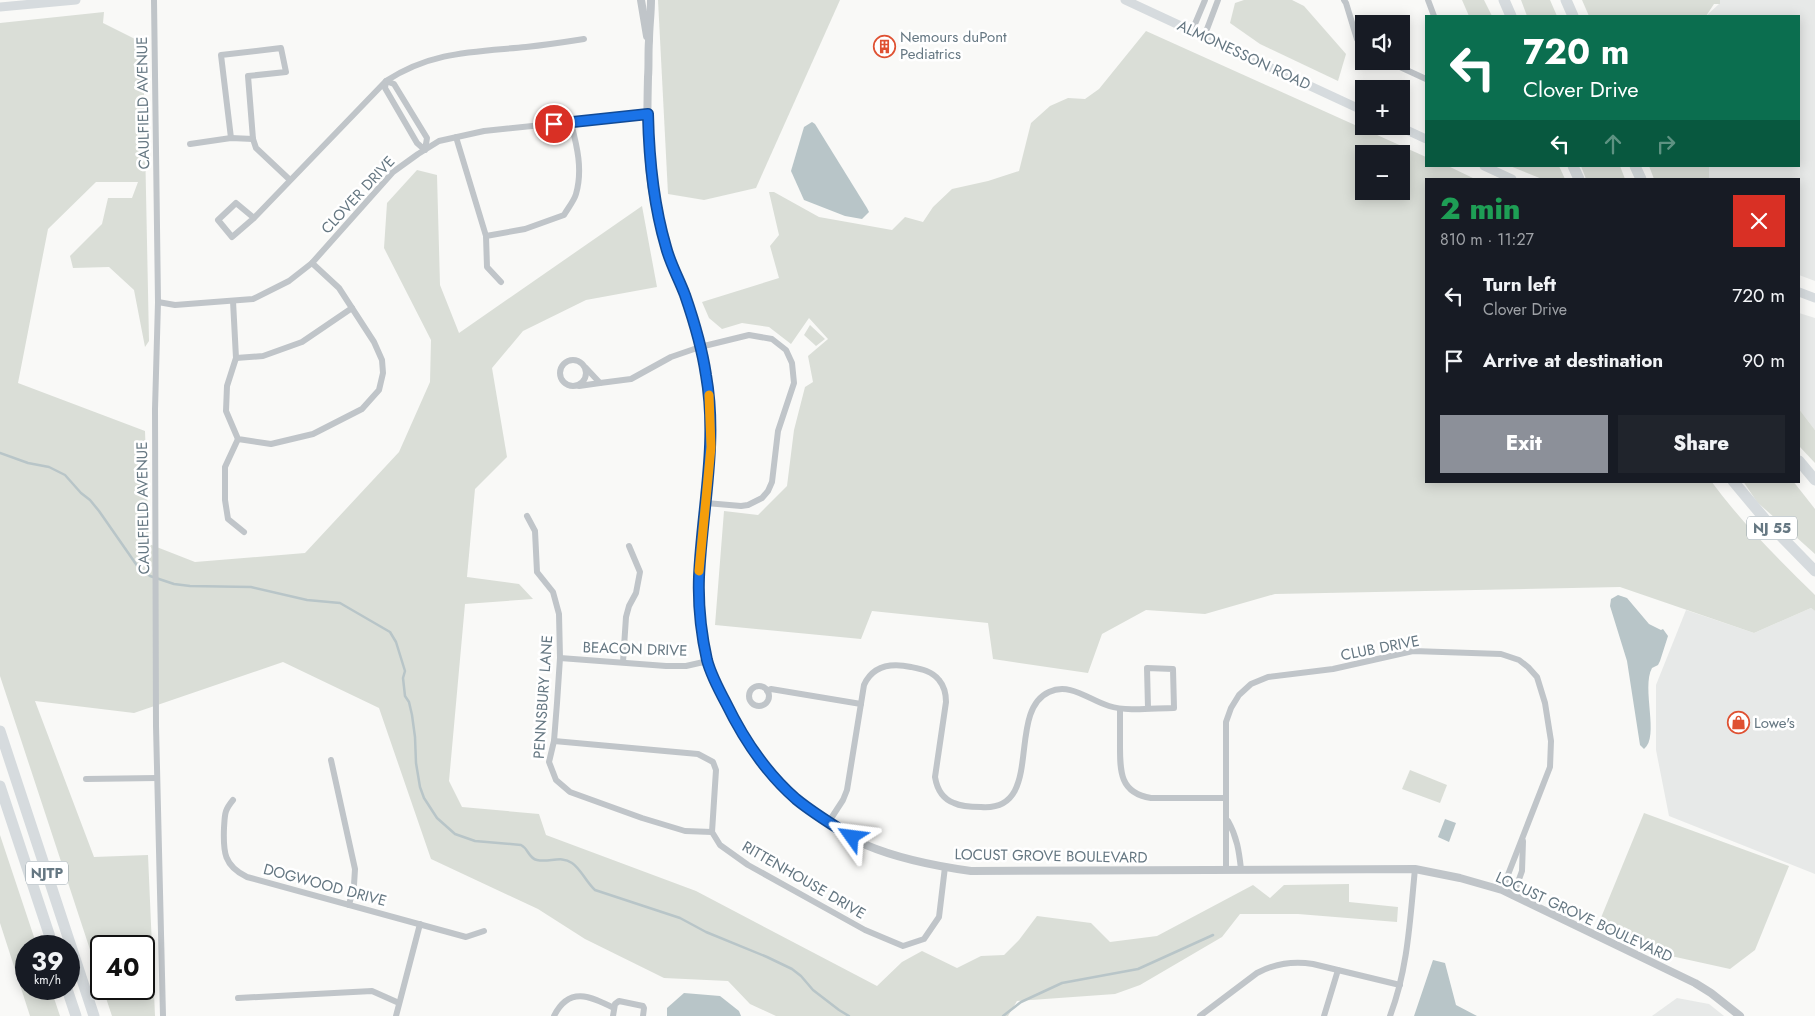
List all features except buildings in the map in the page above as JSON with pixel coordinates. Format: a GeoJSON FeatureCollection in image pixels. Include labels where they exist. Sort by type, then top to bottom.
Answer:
{"type":"FeatureCollection","features":[{"type":"Feature","properties":{"kind":"highway"},"geometry":{"type":"LineString","coordinates":[[1504,0],[1511,15]]}},
{"type":"Feature","properties":{"kind":"highway"},"geometry":{"type":"LineString","coordinates":[[1566,0],[1573,15]]}},
{"type":"Feature","properties":{"kind":"highway"},"geometry":{"type":"LineString","coordinates":[[1800,462],[1815,480]]}},
{"type":"Feature","properties":{"kind":"highway","name":"NJ 55"},"geometry":{"type":"LineString","coordinates":[[1735,483],[1769,524],[1815,571]]}},
{"type":"Feature","properties":{"kind":"highway","name":"NJTP"},"geometry":{"type":"LineString","coordinates":[[0,731],[94,1016]]}},
{"type":"Feature","properties":{"kind":"highway","name":"NJTP"},"geometry":{"type":"LineString","coordinates":[[0,786],[49,935]]}},
{"type":"Feature","properties":{"kind":"highway"},"geometry":{"type":"LineString","coordinates":[[71,1000],[76,1016]]}},
{"type":"Feature","properties":{"kind":"main road"},"geometry":{"type":"LineString","coordinates":[[0,7],[76,0]]}},
{"type":"Feature","properties":{"kind":"main road","name":"ALMONESSON ROAD"},"geometry":{"type":"LineString","coordinates":[[1125,0],[1355,106]]}},
{"type":"Feature","properties":{"kind":"main road"},"geometry":{"type":"LineString","coordinates":[[1410,132],[1425,139]]}},
{"type":"Feature","properties":{"kind":"main road"},"geometry":{"type":"LineString","coordinates":[[1486,167],[1510,178]]}},
{"type":"Feature","properties":{"kind":"main road"},"geometry":{"type":"LineString","coordinates":[[1800,292],[1815,298]]}},
{"type":"Feature","properties":{"kind":"street","name":"CAULFIELD AVENUE"},"geometry":{"type":"LineString","coordinates":[[154,0],[158,302],[155,410],[157,778],[163,1016]]}},
{"type":"Feature","properties":{"kind":"street"},"geometry":{"type":"LineString","coordinates":[[641,0],[648,43]]}},
{"type":"Feature","properties":{"kind":"street"},"geometry":{"type":"LineString","coordinates":[[648,43],[651,0]]}},
{"type":"Feature","properties":{"kind":"street"},"geometry":{"type":"LineString","coordinates":[[1192,31],[1205,0]]}},
{"type":"Feature","properties":{"kind":"street"},"geometry":{"type":"LineString","coordinates":[[1204,37],[1218,0]]}},
{"type":"Feature","properties":{"kind":"street"},"geometry":{"type":"LineString","coordinates":[[1344,0],[1355,32]]}},
{"type":"Feature","properties":{"kind":"street"},"geometry":{"type":"LineString","coordinates":[[1428,0],[1434,15]]}},
{"type":"Feature","properties":{"kind":"street"},"geometry":{"type":"LineString","coordinates":[[254,218],[236,203],[218,220],[232,238],[254,218],[386,81],[421,62],[445,55],[584,39]]}},
{"type":"Feature","properties":{"kind":"street","name":"LOCUST GROVE BOULEVARD"},"geometry":{"type":"LineString","coordinates":[[648,43],[650,172],[658,218],[666,249],[685,295],[700,347],[708,386],[712,435],[699,590],[701,622],[708,661],[732,715],[751,749],[769,772],[797,799],[828,822],[864,844],[915,862],[945,868],[971,871],[1415,869],[1460,878],[1502,890],[1695,983],[1711,992],[1740,1016]]}},
{"type":"Feature","properties":{"kind":"street"},"geometry":{"type":"LineString","coordinates":[[231,138],[222,55],[281,48],[286,72],[248,76],[253,139],[256,148],[290,180]]}},
{"type":"Feature","properties":{"kind":"street"},"geometry":{"type":"LineString","coordinates":[[1406,70],[1425,79]]}},
{"type":"Feature","properties":{"kind":"street"},"geometry":{"type":"LineString","coordinates":[[386,81],[394,84],[427,138],[425,150]]}},
{"type":"Feature","properties":{"kind":"street"},"geometry":{"type":"LineString","coordinates":[[386,81],[385,88],[417,143],[425,150]]}},
{"type":"Feature","properties":{"kind":"street","name":"CLOVER DRIVE"},"geometry":{"type":"LineString","coordinates":[[158,302],[175,305],[253,299],[290,281],[312,263],[393,172],[439,141],[484,131],[648,114]]}},
{"type":"Feature","properties":{"kind":"street"},"geometry":{"type":"LineString","coordinates":[[486,236],[525,229],[564,215],[576,195],[578,180],[578,151],[571,123]]}},
{"type":"Feature","properties":{"kind":"street"},"geometry":{"type":"LineString","coordinates":[[456,137],[486,236],[487,267],[501,282]]}},
{"type":"Feature","properties":{"kind":"street"},"geometry":{"type":"LineString","coordinates":[[190,144],[231,138],[253,139]]}},
{"type":"Feature","properties":{"kind":"street"},"geometry":{"type":"LineString","coordinates":[[238,439],[271,444],[313,434],[362,409],[379,390],[382,360],[374,342],[339,288],[312,263]]}},
{"type":"Feature","properties":{"kind":"street"},"geometry":{"type":"LineString","coordinates":[[233,302],[236,358],[228,386],[226,411],[238,439],[225,467],[225,500],[228,520],[244,532]]}},
{"type":"Feature","properties":{"kind":"street"},"geometry":{"type":"LineString","coordinates":[[236,358],[263,356],[302,342],[352,308]]}},
{"type":"Feature","properties":{"kind":"street"},"geometry":{"type":"LineString","coordinates":[[600,383],[579,361],[566,362],[561,369],[560,377],[563,381],[570,386],[578,386],[631,379],[671,357],[700,347],[749,335],[767,337],[777,342],[786,350],[792,363],[794,376],[793,390],[778,431],[772,482],[768,491],[762,498],[748,505],[706,503]]}},
{"type":"Feature","properties":{"kind":"street"},"geometry":{"type":"LineString","coordinates":[[578,386],[585,380],[585,367]]}},
{"type":"Feature","properties":{"kind":"street","name":"PENNSBURY LANE"},"geometry":{"type":"LineString","coordinates":[[527,516],[535,531],[537,572],[553,592],[559,614],[560,658],[554,741],[549,762],[556,780],[570,792],[617,810],[685,831],[712,832]]}},
{"type":"Feature","properties":{"kind":"street"},"geometry":{"type":"LineString","coordinates":[[623,662],[626,617],[629,606],[636,594],[640,572],[630,546]]}},
{"type":"Feature","properties":{"kind":"street","name":"CLUB DRIVE"},"geometry":{"type":"LineString","coordinates":[[1226,870],[1226,733],[1228,714],[1239,695],[1256,681],[1278,675],[1333,669],[1413,651],[1501,654],[1519,660],[1528,666],[1537,677],[1545,703],[1551,741],[1550,767],[1502,890]]}},
{"type":"Feature","properties":{"kind":"street","name":"BEACON DRIVE"},"geometry":{"type":"LineString","coordinates":[[560,658],[679,666],[708,661]]}},
{"type":"Feature","properties":{"kind":"street"},"geometry":{"type":"LineString","coordinates":[[828,822],[843,800],[847,790],[866,681],[882,667],[894,665],[922,669],[936,677],[943,688],[946,702],[935,777],[938,788],[944,796],[952,803],[962,806],[983,808],[999,805],[1015,791],[1019,782],[1030,715],[1035,703],[1055,689],[1066,689],[1120,709],[1174,708],[1173,669],[1147,668],[1148,708]]}},
{"type":"Feature","properties":{"kind":"street"},"geometry":{"type":"LineString","coordinates":[[767,691],[771,689],[861,704]]}},
{"type":"Feature","properties":{"kind":"street"},"geometry":{"type":"LineString","coordinates":[[1120,709],[1120,768],[1125,783],[1132,791],[1141,796],[1151,798],[1226,798]]}},
{"type":"Feature","properties":{"kind":"street"},"geometry":{"type":"LineString","coordinates":[[554,741],[698,754],[713,762],[716,770],[712,832]]}},
{"type":"Feature","properties":{"kind":"street"},"geometry":{"type":"LineString","coordinates":[[331,760],[355,869],[354,885],[349,905]]}},
{"type":"Feature","properties":{"kind":"street"},"geometry":{"type":"LineString","coordinates":[[86,780],[157,778]]}},
{"type":"Feature","properties":{"kind":"street","name":"DOGWOOD DRIVE"},"geometry":{"type":"LineString","coordinates":[[233,800],[225,810],[223,849],[227,860],[236,872],[247,877],[466,937],[484,931]]}},
{"type":"Feature","properties":{"kind":"street"},"geometry":{"type":"LineString","coordinates":[[1227,820],[1235,833],[1239,846],[1241,869]]}},
{"type":"Feature","properties":{"kind":"street","name":"RITTENHOUSE DRIVE"},"geometry":{"type":"LineString","coordinates":[[712,832],[720,845],[748,865],[865,930],[904,946],[924,939],[939,917],[945,868]]}},
{"type":"Feature","properties":{"kind":"street"},"geometry":{"type":"LineString","coordinates":[[1513,896],[1522,871],[1523,836]]}},
{"type":"Feature","properties":{"kind":"street"},"geometry":{"type":"LineString","coordinates":[[1390,1016],[1400,985],[1406,957],[1415,869]]}},
{"type":"Feature","properties":{"kind":"street"},"geometry":{"type":"LineString","coordinates":[[396,1016],[420,924]]}},
{"type":"Feature","properties":{"kind":"street"},"geometry":{"type":"LineString","coordinates":[[1200,1016],[1250,978],[1267,968],[1287,964],[1302,962],[1400,985]]}},
{"type":"Feature","properties":{"kind":"street"},"geometry":{"type":"LineString","coordinates":[[1324,1016],[1338,970]]}},
{"type":"Feature","properties":{"kind":"street"},"geometry":{"type":"LineString","coordinates":[[238,998],[372,991],[399,1002]]}},
{"type":"Feature","properties":{"kind":"street"},"geometry":{"type":"LineString","coordinates":[[554,1016],[557,1008],[566,1000],[579,995],[592,997],[614,1008]]}},
{"type":"Feature","properties":{"kind":"street"},"geometry":{"type":"LineString","coordinates":[[613,1016],[615,1004],[619,1002],[640,1005],[644,1008],[642,1016]]}},
{"type":"Feature","properties":{"kind":"shaded area"},"geometry":{"type":"Polygon","coordinates":[[[658,0],[840,0],[756,188],[704,200],[668,194],[658,0]]]}},
{"type":"Feature","properties":{"kind":"shaded area"},"geometry":{"type":"Polygon","coordinates":[[[1244,0],[1292,0],[1304,6],[1346,54],[1338,81],[1260,44],[1230,23],[1235,3],[1244,0]]]}},
{"type":"Feature","properties":{"kind":"shaded area"},"geometry":{"type":"Polygon","coordinates":[[[1462,0],[1484,0],[1492,15],[1469,15],[1462,0]]]}},
{"type":"Feature","properties":{"kind":"shaded area"},"geometry":{"type":"Polygon","coordinates":[[[1521,0],[1550,0],[1557,15],[1527,15],[1521,0]]]}},
{"type":"Feature","properties":{"kind":"shaded area"},"geometry":{"type":"Polygon","coordinates":[[[1582,0],[1720,0],[1720,4],[1714,4],[1707,15],[1589,15],[1582,0]]]}},
{"type":"Feature","properties":{"kind":"shaded area"},"geometry":{"type":"Polygon","coordinates":[[[1720,0],[1815,0],[1815,281],[1800,275],[1800,178],[1709,178],[1709,167],[1800,167],[1800,15],[1707,15],[1719,4],[1720,0]]]}},
{"type":"Feature","properties":{"kind":"shaded area"},"geometry":{"type":"Polygon","coordinates":[[[104,12],[103,23],[143,43],[149,341],[145,347],[134,290],[109,267],[73,268],[70,256],[102,224],[108,198],[132,198],[138,182],[96,182],[48,229],[18,383],[145,431],[149,544],[195,562],[305,553],[399,452],[430,382],[431,340],[384,248],[387,203],[417,170],[437,175],[440,285],[459,333],[642,206],[657,287],[586,300],[523,331],[492,368],[507,457],[475,489],[467,577],[519,584],[533,599],[465,604],[449,781],[462,807],[539,814],[546,835],[696,891],[877,986],[902,962],[922,951],[957,968],[981,956],[1004,955],[1019,940],[1037,916],[1091,923],[1110,942],[1157,936],[1253,885],[1270,898],[1284,885],[1349,884],[1349,902],[1398,907],[1397,922],[1298,914],[1240,914],[1222,937],[1140,985],[1115,994],[1017,1001],[1008,1016],[776,1016],[750,1004],[728,981],[664,978],[585,939],[538,909],[431,859],[379,708],[283,662],[134,713],[35,701],[94,857],[148,855],[151,935],[90,935],[90,950],[0,676],[0,23],[104,12]]]}},
{"type":"Feature","properties":{"kind":"shaded area"},"geometry":{"type":"Polygon","coordinates":[[[1146,31],[1355,125],[1355,135],[1377,135],[1399,145],[1355,145],[1355,200],[1410,200],[1410,150],[1425,157],[1425,167],[1450,167],[1473,178],[1425,178],[1425,483],[1713,483],[1748,526],[1815,595],[1815,611],[1811,608],[1754,633],[1620,587],[1275,594],[1205,614],[1146,610],[1102,634],[1088,673],[993,659],[988,623],[872,611],[861,639],[715,625],[724,511],[758,515],[787,486],[794,430],[805,387],[813,382],[808,356],[828,339],[809,318],[791,344],[769,327],[742,323],[722,329],[709,318],[702,302],[779,278],[770,246],[779,235],[769,192],[774,192],[819,217],[892,230],[905,217],[923,222],[933,207],[952,189],[988,181],[1019,171],[1031,123],[1050,106],[1068,98],[1085,99],[1099,89],[1146,31]]]}},
{"type":"Feature","properties":{"kind":"shaded area"},"geometry":{"type":"Polygon","coordinates":[[[812,122],[867,208],[869,212],[862,219],[845,216],[804,200],[791,171],[804,127],[812,122]]]}},
{"type":"Feature","properties":{"kind":"shaded area"},"geometry":{"type":"Polygon","coordinates":[[[1512,167],[1559,167],[1565,178],[1540,178],[1512,167]]]}},
{"type":"Feature","properties":{"kind":"shaded area"},"geometry":{"type":"Polygon","coordinates":[[[1581,167],[1620,167],[1625,178],[1586,178],[1581,167]]]}},
{"type":"Feature","properties":{"kind":"shaded area"},"geometry":{"type":"Polygon","coordinates":[[[1649,167],[1709,167],[1709,178],[1654,178],[1649,167]]]}},
{"type":"Feature","properties":{"kind":"shaded area"},"geometry":{"type":"Polygon","coordinates":[[[1800,313],[1815,318],[1815,430],[1800,410],[1800,313]]]}},
{"type":"Feature","properties":{"kind":"shaded area"},"geometry":{"type":"Polygon","coordinates":[[[810,325],[825,339],[816,346],[804,335],[810,325]]]}},
{"type":"Feature","properties":{"kind":"shaded area"},"geometry":{"type":"Polygon","coordinates":[[[1800,410],[1815,430],[1815,463],[1800,447],[1800,410]]]}},
{"type":"Feature","properties":{"kind":"shaded area"},"geometry":{"type":"Polygon","coordinates":[[[1744,483],[1795,483],[1815,509],[1815,554],[1757,502],[1744,483]]]}},
{"type":"Feature","properties":{"kind":"shaded area"},"geometry":{"type":"Polygon","coordinates":[[[1618,595],[1627,598],[1649,624],[1661,630],[1663,629],[1668,636],[1660,661],[1658,665],[1652,668],[1649,677],[1651,723],[1648,743],[1644,749],[1640,745],[1627,661],[1610,606],[1611,599],[1618,595]]]}},
{"type":"Feature","properties":{"kind":"shaded area"},"geometry":{"type":"Polygon","coordinates":[[[1811,608],[1815,611],[1815,874],[1669,816],[1656,750],[1656,685],[1686,610],[1754,633],[1811,608]]]}},
{"type":"Feature","properties":{"kind":"shaded area"},"geometry":{"type":"Polygon","coordinates":[[[1410,770],[1447,785],[1440,803],[1402,789],[1410,770]]]}},
{"type":"Feature","properties":{"kind":"shaded area"},"geometry":{"type":"Polygon","coordinates":[[[1644,813],[1789,866],[1755,950],[1730,969],[1671,956],[1598,925],[1644,813]]]}},
{"type":"Feature","properties":{"kind":"shaded area"},"geometry":{"type":"Polygon","coordinates":[[[1445,819],[1456,823],[1449,842],[1438,837],[1445,819]]]}},
{"type":"Feature","properties":{"kind":"shaded area"},"geometry":{"type":"Polygon","coordinates":[[[0,835],[33,935],[15,935],[15,970],[0,923],[0,835]]]}},
{"type":"Feature","properties":{"kind":"shaded area"},"geometry":{"type":"Polygon","coordinates":[[[1433,960],[1445,963],[1456,1005],[1477,1016],[1414,1016],[1433,960]]]}},
{"type":"Feature","properties":{"kind":"shaded area"},"geometry":{"type":"Polygon","coordinates":[[[684,993],[720,996],[739,1011],[741,1016],[667,1016],[667,1008],[684,993]]]}},
{"type":"Feature","properties":{"kind":"shaded area"},"geometry":{"type":"Polygon","coordinates":[[[1677,998],[1709,1004],[1724,1016],[1652,1016],[1677,998]]]}},
{"type":"Feature","properties":{"kind":"shaded area"},"geometry":{"type":"Polygon","coordinates":[[[25,1000],[55,1000],[60,1016],[30,1016],[25,1000]]]}},
{"type":"Feature","properties":{"kind":"shaded area"},"geometry":{"type":"Polygon","coordinates":[[[107,1000],[154,1000],[155,1016],[112,1016],[107,1000]]]}},
{"type":"Feature","properties":{"kind":"waterway"},"geometry":{"type":"LineString","coordinates":[[0,453],[28,463],[49,467],[65,475],[99,511],[138,567],[150,576],[174,584],[251,587],[307,600],[340,603],[390,632],[396,642],[405,671],[403,678],[405,696],[409,702],[412,715],[420,787],[424,798],[437,818],[455,834],[475,841],[521,845],[537,860],[559,859],[568,861],[578,869],[595,890],[680,918],[706,932],[792,969],[813,990],[849,1016]]}},
{"type":"Feature","properties":{"kind":"waterway"},"geometry":{"type":"LineString","coordinates":[[1003,1016],[1021,1002],[1062,983],[1138,969],[1213,935]]}},
{"type":"Feature","properties":{"kind":"slow traffic"},"geometry":{"type":"LineString","coordinates":[[699,571],[712,435],[709,395]]}},
{"type":"Feature","properties":{"kind":"place","name":"Nemours duPont Pediatrics"},"geometry":{"type":"Point","coordinates":[884,46]}},
{"type":"Feature","properties":{"kind":"place","name":"Lowe's"},"geometry":{"type":"Point","coordinates":[1738,723]}},
{"type":"Feature","properties":{"kind":"route"},"geometry":{"type":"LineString","coordinates":[[554,124],[648,114],[649,163],[652,190],[666,249],[685,295],[700,347],[709,400],[712,435],[699,577],[701,622],[708,661],[736,723],[751,749],[769,772],[797,799],[852,837]]}}]}
